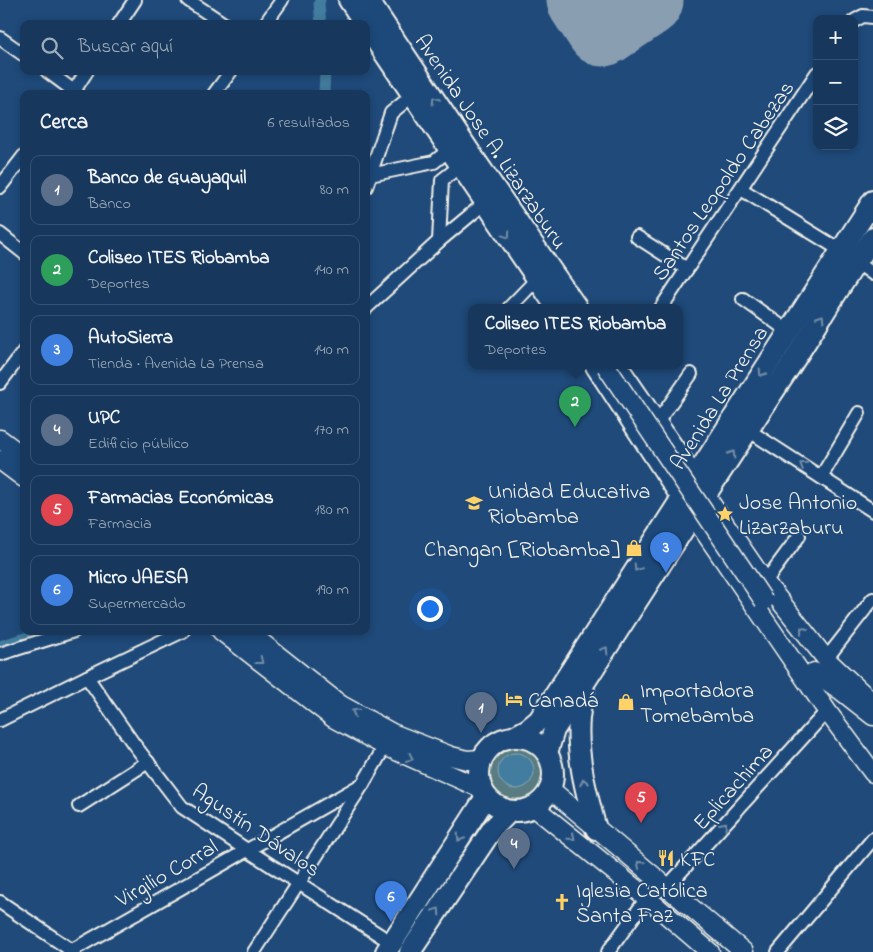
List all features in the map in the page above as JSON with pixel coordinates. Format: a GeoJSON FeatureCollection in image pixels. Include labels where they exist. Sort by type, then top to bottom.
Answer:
{"type":"FeatureCollection","features":[{"type":"Feature","properties":{"kind":"main road","name":"Avenida Jose A. Lizarzaburu"},"geometry":{"type":"LineString","coordinates":[[349,0],[363,20]]}},
{"type":"Feature","properties":{"kind":"main road","name":"Avenida Jose A. Lizarzaburu"},"geometry":{"type":"LineString","coordinates":[[368,0],[486,202],[548,284],[573,304]]}},
{"type":"Feature","properties":{"kind":"main road","name":"Avenida Jose A. Lizarzaburu"},"geometry":{"type":"LineString","coordinates":[[370,31],[413,95],[457,152],[548,284],[556,304]]}},
{"type":"Feature","properties":{"kind":"main road","name":"Avenida La Prensa"},"geometry":{"type":"LineString","coordinates":[[515,736],[528,729],[538,720],[687,506],[706,495],[808,339],[873,201]]}},
{"type":"Feature","properties":{"kind":"main road","name":"Avenida La Prensa"},"geometry":{"type":"LineString","coordinates":[[547,753],[554,730],[586,681],[687,506],[694,478],[788,331],[848,256],[873,238]]}},
{"type":"Feature","properties":{"kind":"main road"},"geometry":{"type":"LineString","coordinates":[[598,369],[687,506]]}},
{"type":"Feature","properties":{"kind":"main road"},"geometry":{"type":"LineString","coordinates":[[618,369],[694,478]]}},
{"type":"Feature","properties":{"kind":"main road"},"geometry":{"type":"LineString","coordinates":[[672,446],[687,449],[704,447],[725,430]]}},
{"type":"Feature","properties":{"kind":"main road"},"geometry":{"type":"LineString","coordinates":[[586,681],[579,718],[579,756],[596,829]]}},
{"type":"Feature","properties":{"kind":"main road"},"geometry":{"type":"LineString","coordinates":[[515,736],[525,737],[534,741],[547,753],[552,764],[553,777],[550,789],[544,799],[534,807],[522,811],[510,811],[497,806],[484,793],[478,774],[481,759],[495,742],[515,736]]}},
{"type":"Feature","properties":{"kind":"main road"},"geometry":{"type":"LineString","coordinates":[[389,947],[484,793]]}},
{"type":"Feature","properties":{"kind":"main road"},"geometry":{"type":"LineString","coordinates":[[410,952],[493,828],[510,811]]}},
{"type":"Feature","properties":{"kind":"street"},"geometry":{"type":"LineString","coordinates":[[122,20],[135,0]]}},
{"type":"Feature","properties":{"kind":"street"},"geometry":{"type":"LineString","coordinates":[[188,0],[218,20]]}},
{"type":"Feature","properties":{"kind":"street"},"geometry":{"type":"LineString","coordinates":[[268,20],[282,0]]}},
{"type":"Feature","properties":{"kind":"street"},"geometry":{"type":"LineString","coordinates":[[858,18],[862,16],[873,17]]}},
{"type":"Feature","properties":{"kind":"street"},"geometry":{"type":"LineString","coordinates":[[0,38],[20,52]]}},
{"type":"Feature","properties":{"kind":"street"},"geometry":{"type":"LineString","coordinates":[[52,75],[71,90]]}},
{"type":"Feature","properties":{"kind":"street"},"geometry":{"type":"LineString","coordinates":[[77,90],[85,75]]}},
{"type":"Feature","properties":{"kind":"street"},"geometry":{"type":"LineString","coordinates":[[217,90],[228,75]]}},
{"type":"Feature","properties":{"kind":"street","name":"Santos Leopoldo Cabezas"},"geometry":{"type":"LineString","coordinates":[[664,304],[813,79]]}},
{"type":"Feature","properties":{"kind":"street"},"geometry":{"type":"LineString","coordinates":[[370,175],[391,113],[413,95]]}},
{"type":"Feature","properties":{"kind":"street"},"geometry":{"type":"LineString","coordinates":[[370,180],[434,162],[457,152]]}},
{"type":"Feature","properties":{"kind":"street"},"geometry":{"type":"LineString","coordinates":[[440,241],[442,180],[457,152]]}},
{"type":"Feature","properties":{"kind":"street"},"geometry":{"type":"LineString","coordinates":[[0,186],[20,161]]}},
{"type":"Feature","properties":{"kind":"street"},"geometry":{"type":"LineString","coordinates":[[741,189],[848,256],[873,274]]}},
{"type":"Feature","properties":{"kind":"street"},"geometry":{"type":"LineString","coordinates":[[370,304],[486,202]]}},
{"type":"Feature","properties":{"kind":"street"},"geometry":{"type":"LineString","coordinates":[[0,234],[20,250]]}},
{"type":"Feature","properties":{"kind":"street"},"geometry":{"type":"LineString","coordinates":[[637,237],[687,269]]}},
{"type":"Feature","properties":{"kind":"street"},"geometry":{"type":"LineString","coordinates":[[516,304],[548,284]]}},
{"type":"Feature","properties":{"kind":"street"},"geometry":{"type":"LineString","coordinates":[[548,284],[560,304]]}},
{"type":"Feature","properties":{"kind":"street"},"geometry":{"type":"LineString","coordinates":[[548,284],[568,304]]}},
{"type":"Feature","properties":{"kind":"street"},"geometry":{"type":"LineString","coordinates":[[744,299],[788,331]]}},
{"type":"Feature","properties":{"kind":"street"},"geometry":{"type":"LineString","coordinates":[[0,384],[20,357]]}},
{"type":"Feature","properties":{"kind":"street"},"geometry":{"type":"LineString","coordinates":[[618,369],[764,601],[840,690],[873,716]]}},
{"type":"Feature","properties":{"kind":"street"},"geometry":{"type":"LineString","coordinates":[[656,424],[691,374]]}},
{"type":"Feature","properties":{"kind":"street"},"geometry":{"type":"LineString","coordinates":[[821,477],[859,413]]}},
{"type":"Feature","properties":{"kind":"street"},"geometry":{"type":"LineString","coordinates":[[748,430],[873,511]]}},
{"type":"Feature","properties":{"kind":"street"},"geometry":{"type":"LineString","coordinates":[[0,439],[20,454]]}},
{"type":"Feature","properties":{"kind":"street"},"geometry":{"type":"LineString","coordinates":[[0,460],[20,475]]}},
{"type":"Feature","properties":{"kind":"street"},"geometry":{"type":"LineString","coordinates":[[694,478],[820,666],[873,703]]}},
{"type":"Feature","properties":{"kind":"street"},"geometry":{"type":"LineString","coordinates":[[687,506],[827,711],[873,773]]}},
{"type":"Feature","properties":{"kind":"street"},"geometry":{"type":"LineString","coordinates":[[765,582],[799,536]]}},
{"type":"Feature","properties":{"kind":"street"},"geometry":{"type":"LineString","coordinates":[[873,600],[820,666],[826,699],[873,768]]}},
{"type":"Feature","properties":{"kind":"street"},"geometry":{"type":"LineString","coordinates":[[0,654],[61,635]]}},
{"type":"Feature","properties":{"kind":"street"},"geometry":{"type":"LineString","coordinates":[[0,720],[175,635]]}},
{"type":"Feature","properties":{"kind":"street"},"geometry":{"type":"LineString","coordinates":[[226,635],[333,718],[385,746],[484,793]]}},
{"type":"Feature","properties":{"kind":"street"},"geometry":{"type":"LineString","coordinates":[[252,635],[341,705],[392,733],[451,756],[467,760],[481,759]]}},
{"type":"Feature","properties":{"kind":"street","name":"Agustín Dávalos"},"geometry":{"type":"LineString","coordinates":[[87,677],[182,806],[298,882],[389,947]]}},
{"type":"Feature","properties":{"kind":"street","name":"Eplicachima"},"geometry":{"type":"LineString","coordinates":[[667,887],[827,711]]}},
{"type":"Feature","properties":{"kind":"street"},"geometry":{"type":"LineString","coordinates":[[254,952],[363,784],[385,746]]}},
{"type":"Feature","properties":{"kind":"street"},"geometry":{"type":"LineString","coordinates":[[79,806],[148,762]]}},
{"type":"Feature","properties":{"kind":"street","name":"Virgilio Corral"},"geometry":{"type":"LineString","coordinates":[[71,951],[363,784]]}},
{"type":"Feature","properties":{"kind":"street"},"geometry":{"type":"LineString","coordinates":[[550,789],[744,952]]}},
{"type":"Feature","properties":{"kind":"street"},"geometry":{"type":"LineString","coordinates":[[534,807],[647,898],[710,952]]}},
{"type":"Feature","properties":{"kind":"street"},"geometry":{"type":"LineString","coordinates":[[778,952],[873,839]]}},
{"type":"Feature","properties":{"kind":"street"},"geometry":{"type":"LineString","coordinates":[[608,952],[647,898]]}},
{"type":"Feature","properties":{"kind":"street"},"geometry":{"type":"LineString","coordinates":[[0,902],[71,951]]}},
{"type":"Feature","properties":{"kind":"green space"},"geometry":{"type":"Polygon","coordinates":[[[511,745],[521,745],[531,749],[539,757],[543,772],[539,787],[531,795],[521,799],[511,799],[501,795],[493,787],[489,777],[489,767],[493,757],[501,749],[511,745]]]}},
{"type":"Feature","properties":{"kind":"water"},"geometry":{"type":"Polygon","coordinates":[[[516,753],[523,754],[529,758],[533,764],[533,778],[529,784],[523,788],[516,789],[509,788],[503,784],[499,778],[498,771],[499,764],[503,758],[509,754],[516,753]]]}},
{"type":"Feature","properties":{"kind":"waterway"},"geometry":{"type":"LineString","coordinates":[[320,0],[321,20]]}},
{"type":"Feature","properties":{"kind":"waterway"},"geometry":{"type":"LineString","coordinates":[[324,90],[325,75]]}},
{"type":"Feature","properties":{"kind":"waterway"},"geometry":{"type":"LineString","coordinates":[[0,646],[34,635]]}},
{"type":"Feature","properties":{"kind":"runway"},"geometry":{"type":"LineString","coordinates":[[584,0],[603,29],[646,0]]}},
{"type":"Feature","properties":{"kind":"place","name":"Coliseo ITES Riobamba"},"geometry":{"type":"Point","coordinates":[575,427]}},
{"type":"Feature","properties":{"kind":"place","name":"Unidad Educativa Riobamba"},"geometry":{"type":"Point","coordinates":[474,503]}},
{"type":"Feature","properties":{"kind":"place","name":"Jose Antonio Lizarzaburu"},"geometry":{"type":"Point","coordinates":[725,514]}},
{"type":"Feature","properties":{"kind":"place","name":"Changan [Riobamba]"},"geometry":{"type":"Point","coordinates":[634,548]}},
{"type":"Feature","properties":{"kind":"place","name":"AutoSierra"},"geometry":{"type":"Point","coordinates":[666,573]}},
{"type":"Feature","properties":{"kind":"place","name":"Canadá"},"geometry":{"type":"Point","coordinates":[514,699]}},
{"type":"Feature","properties":{"kind":"place","name":"Importadora Tomebamba"},"geometry":{"type":"Point","coordinates":[626,702]}},
{"type":"Feature","properties":{"kind":"place","name":"Banco de Guayaquil"},"geometry":{"type":"Point","coordinates":[481,733]}},
{"type":"Feature","properties":{"kind":"place","name":"Farmacias Económicas"},"geometry":{"type":"Point","coordinates":[641,823]}},
{"type":"Feature","properties":{"kind":"place","name":"KFC"},"geometry":{"type":"Point","coordinates":[666,858]}},
{"type":"Feature","properties":{"kind":"place","name":"UPC"},"geometry":{"type":"Point","coordinates":[514,869]}},
{"type":"Feature","properties":{"kind":"place","name":"Iglesia Católica Santa Faz"},"geometry":{"type":"Point","coordinates":[562,902]}},
{"type":"Feature","properties":{"kind":"place","name":"Micro JAESA"},"geometry":{"type":"Point","coordinates":[391,922]}}]}
